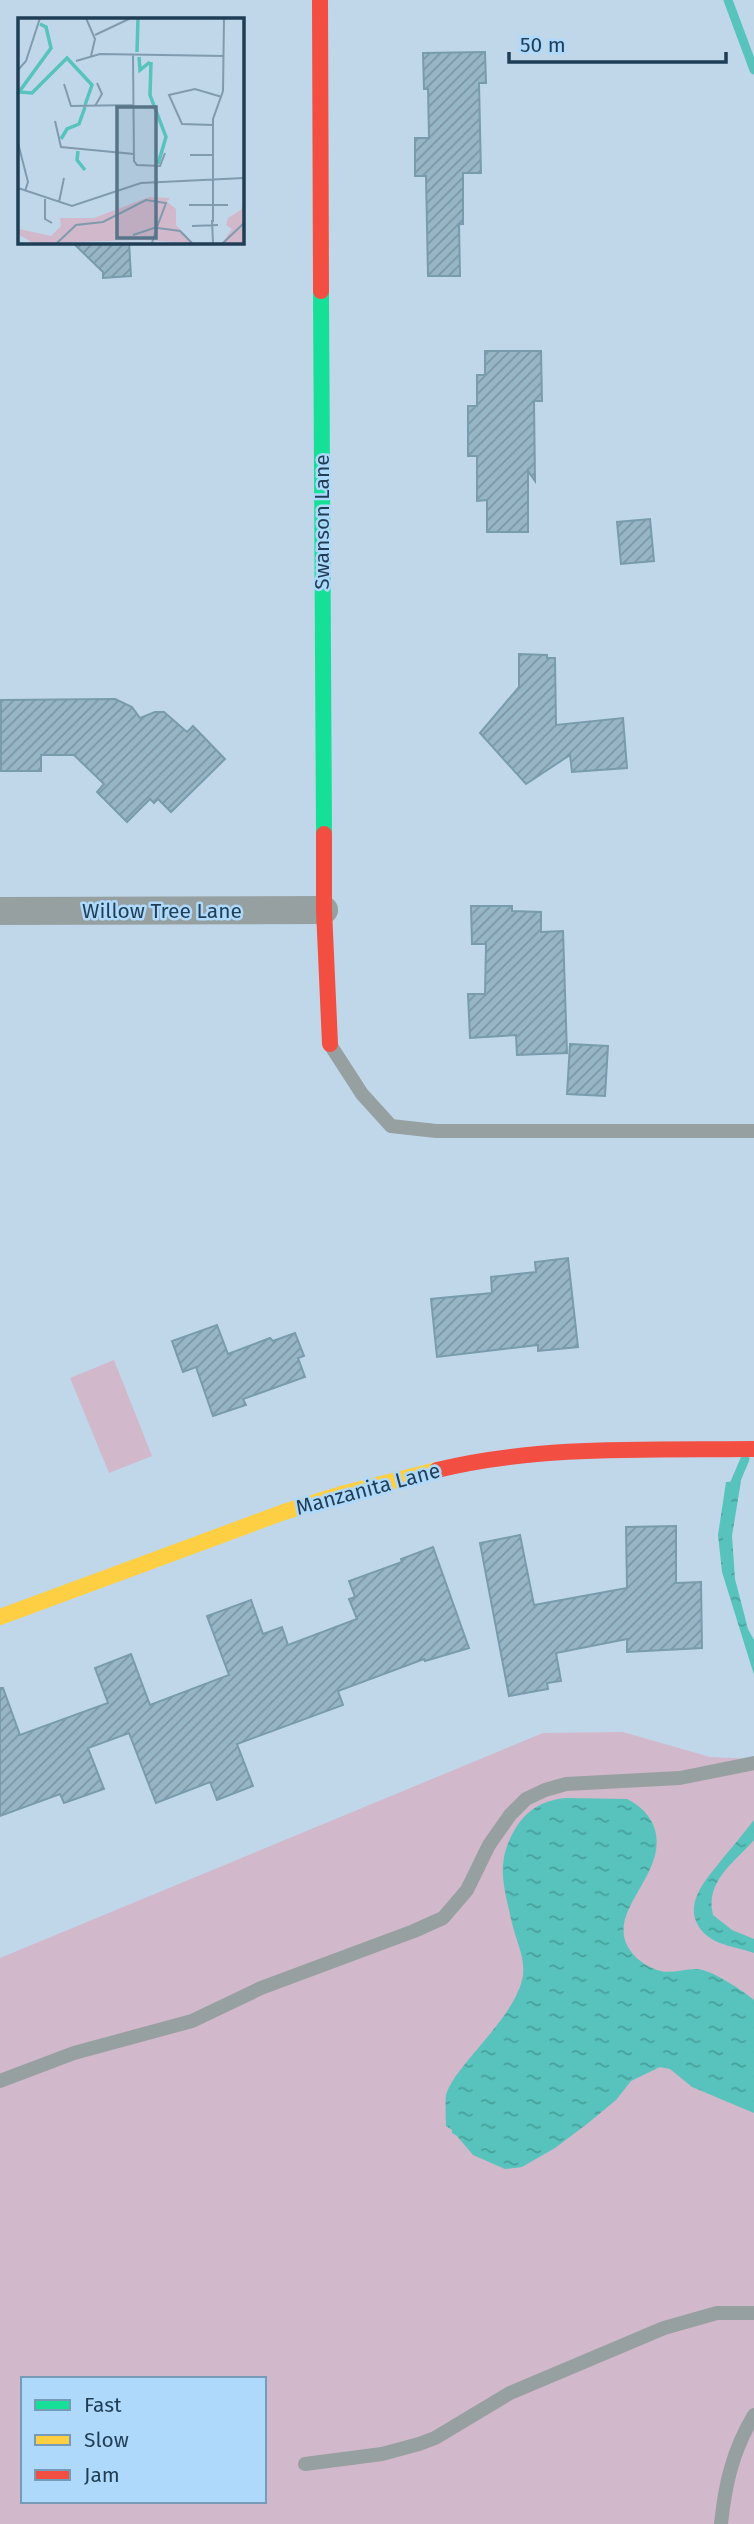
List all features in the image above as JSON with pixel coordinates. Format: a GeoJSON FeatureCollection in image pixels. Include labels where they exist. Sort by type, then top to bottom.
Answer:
{"type":"FeatureCollection","features":[{"type":"Feature","properties":{"kind":"street","name":"Swanson Lane"},"geometry":{"type":"LineString","coordinates":[[320,0],[324,910],[330,1045]]}},
{"type":"Feature","properties":{"kind":"street","name":"Willow Tree Lane"},"geometry":{"type":"LineString","coordinates":[[0,911],[324,910]]}},
{"type":"Feature","properties":{"kind":"street","name":"Manzanita Lane"},"geometry":{"type":"LineString","coordinates":[[0,1617],[284,1512],[399,1478],[457,1465],[574,1451],[754,1449]]}},
{"type":"Feature","properties":{"kind":"lane"},"geometry":{"type":"LineString","coordinates":[[330,1045],[362,1094],[391,1126],[436,1130],[754,1131]]}},
{"type":"Feature","properties":{"kind":"lane"},"geometry":{"type":"LineString","coordinates":[[0,2081],[75,2053],[192,2021],[261,1988],[443,1918],[467,1890],[489,1845],[510,1815],[526,1799],[545,1790],[566,1784],[680,1778],[754,1763]]}},
{"type":"Feature","properties":{"kind":"lane"},"geometry":{"type":"LineString","coordinates":[[306,2464],[382,2454],[411,2447],[435,2438],[510,2393],[664,2328],[717,2314],[754,2312]]}},
{"type":"Feature","properties":{"kind":"lane"},"geometry":{"type":"LineString","coordinates":[[721,2524],[727,2475],[735,2451],[754,2415]]}},
{"type":"Feature","properties":{"kind":"shaded area"},"geometry":{"type":"Polygon","coordinates":[[[114,1360],[152,1456],[109,1473],[70,1378],[114,1360]]]}},
{"type":"Feature","properties":{"kind":"shaded area"},"geometry":{"type":"Polygon","coordinates":[[[623,1732],[710,1757],[754,1759],[754,2524],[0,2524],[0,1958],[543,1733],[623,1732]]]}},
{"type":"Feature","properties":{"kind":"water"},"geometry":{"type":"Polygon","coordinates":[[[741,1481],[732,1536],[735,1579],[748,1629],[754,1640],[754,1675],[722,1572],[718,1535],[726,1482],[741,1481]]]}},
{"type":"Feature","properties":{"kind":"water"},"geometry":{"type":"Polygon","coordinates":[[[566,1798],[627,1799],[641,1808],[651,1820],[657,1845],[654,1859],[628,1911],[624,1924],[626,1942],[637,1958],[655,1969],[665,1972],[704,1970],[754,2000],[754,2113],[692,2087],[670,2069],[660,2067],[631,2081],[616,2100],[555,2148],[522,2167],[505,2169],[473,2155],[446,2126],[446,2095],[457,2075],[508,2010],[523,1975],[521,1955],[506,1897],[503,1874],[505,1851],[517,1826],[532,1810],[544,1803],[566,1798]]]}},
{"type":"Feature","properties":{"kind":"water"},"geometry":{"type":"Polygon","coordinates":[[[754,1820],[754,1840],[717,1883],[712,1903],[713,1915],[732,1930],[754,1939],[754,1953],[709,1937],[697,1923],[694,1913],[698,1893],[703,1884],[754,1820]]]}},
{"type":"Feature","properties":{"kind":"building"},"geometry":{"type":"Polygon","coordinates":[[[485,52],[486,83],[479,83],[481,173],[463,173],[463,224],[459,224],[460,276],[428,276],[426,176],[415,176],[415,138],[429,138],[428,89],[424,89],[423,53],[485,52]]]}},
{"type":"Feature","properties":{"kind":"building"},"geometry":{"type":"Polygon","coordinates":[[[73,243],[129,243],[131,276],[103,278],[103,272],[73,243]]]}},
{"type":"Feature","properties":{"kind":"building"},"geometry":{"type":"Polygon","coordinates":[[[485,351],[541,351],[542,401],[534,401],[535,481],[528,471],[528,532],[487,532],[487,500],[477,501],[477,456],[468,456],[468,406],[477,406],[477,375],[485,375],[485,351]]]}},
{"type":"Feature","properties":{"kind":"building"},"geometry":{"type":"Polygon","coordinates":[[[650,519],[654,561],[621,564],[617,522],[650,519]]]}},
{"type":"Feature","properties":{"kind":"building"},"geometry":{"type":"Polygon","coordinates":[[[519,654],[555,658],[556,725],[623,718],[627,768],[572,772],[570,755],[526,784],[480,733],[519,687],[519,654]]]}},
{"type":"Feature","properties":{"kind":"building"},"geometry":{"type":"Polygon","coordinates":[[[115,699],[132,707],[140,718],[155,712],[164,712],[187,732],[193,726],[225,759],[171,812],[158,799],[154,803],[150,799],[127,822],[97,792],[104,784],[74,755],[41,755],[41,771],[1,771],[1,700],[115,699]]]}},
{"type":"Feature","properties":{"kind":"building"},"geometry":{"type":"Polygon","coordinates":[[[471,906],[512,906],[512,911],[541,912],[541,932],[563,931],[567,1053],[517,1055],[516,1035],[470,1038],[468,994],[485,994],[486,944],[472,944],[471,906]]]}},
{"type":"Feature","properties":{"kind":"building"},"geometry":{"type":"Polygon","coordinates":[[[570,1044],[608,1046],[605,1096],[567,1094],[570,1044]]]}},
{"type":"Feature","properties":{"kind":"building"},"geometry":{"type":"Polygon","coordinates":[[[568,1258],[578,1347],[538,1351],[538,1345],[437,1357],[431,1299],[492,1293],[491,1277],[536,1272],[535,1262],[568,1258]]]}},
{"type":"Feature","properties":{"kind":"building"},"geometry":{"type":"Polygon","coordinates":[[[217,1325],[228,1354],[270,1338],[273,1341],[295,1333],[304,1356],[298,1358],[305,1377],[243,1399],[246,1405],[213,1416],[196,1367],[183,1372],[172,1341],[217,1325]]]}},
{"type":"Feature","properties":{"kind":"building"},"geometry":{"type":"Polygon","coordinates":[[[676,1526],[676,1583],[701,1582],[702,1648],[627,1652],[627,1639],[556,1653],[561,1681],[547,1683],[548,1689],[509,1696],[480,1543],[520,1535],[534,1605],[627,1588],[626,1527],[676,1526]]]}},
{"type":"Feature","properties":{"kind":"building"},"geometry":{"type":"Polygon","coordinates":[[[433,1547],[469,1648],[425,1661],[424,1659],[338,1691],[343,1705],[237,1744],[253,1786],[217,1800],[210,1782],[156,1803],[129,1733],[88,1748],[104,1789],[64,1803],[60,1794],[0,1816],[0,1688],[3,1688],[20,1735],[108,1703],[95,1668],[131,1654],[150,1705],[229,1675],[207,1616],[251,1600],[263,1634],[282,1627],[288,1645],[357,1619],[349,1599],[355,1597],[349,1581],[402,1562],[401,1559],[433,1547]]]}},
{"type":"Feature","properties":{"kind":"waterway"},"geometry":{"type":"LineString","coordinates":[[728,0],[754,70]]}},
{"type":"Feature","properties":{"kind":"waterway"},"geometry":{"type":"LineString","coordinates":[[731,1492],[745,1459]]}},
{"type":"Feature","properties":{"kind":"traffic: fast"},"geometry":{"type":"LineString","coordinates":[[321,291],[324,834]]}},
{"type":"Feature","properties":{"kind":"traffic: slow"},"geometry":{"type":"LineString","coordinates":[[0,1617],[284,1512],[345,1493],[437,1470]]}},
{"type":"Feature","properties":{"kind":"traffic: jam"},"geometry":{"type":"LineString","coordinates":[[320,0],[321,291]]}},
{"type":"Feature","properties":{"kind":"traffic: jam"},"geometry":{"type":"LineString","coordinates":[[324,834],[324,910],[330,1044]]}},
{"type":"Feature","properties":{"kind":"traffic: jam"},"geometry":{"type":"LineString","coordinates":[[437,1470],[515,1456],[595,1450],[754,1449]]}}]}
